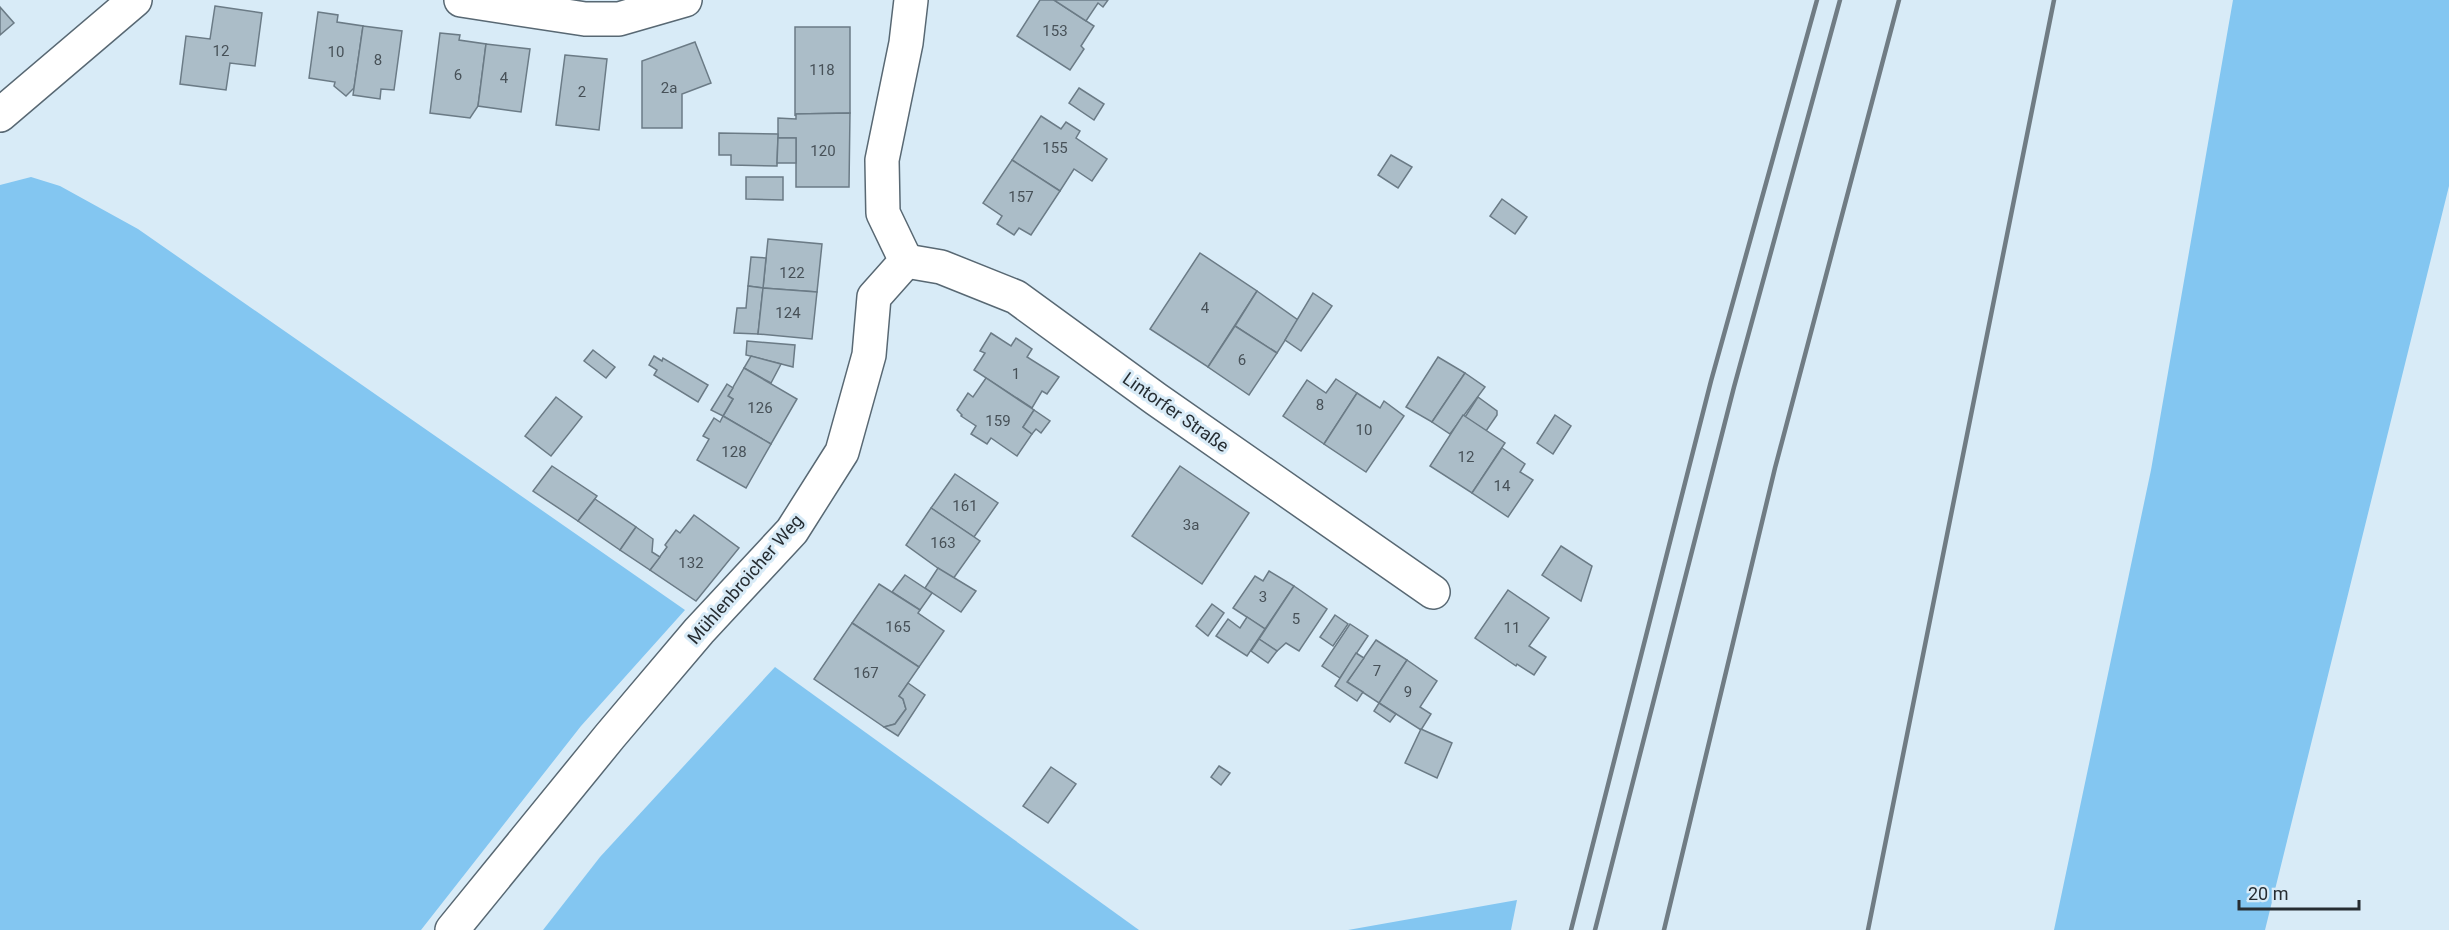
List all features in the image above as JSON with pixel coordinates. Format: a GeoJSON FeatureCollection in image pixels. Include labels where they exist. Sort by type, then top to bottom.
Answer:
{"type":"FeatureCollection","features":[{"type":"Feature","properties":{"kind":"street"},"geometry":{"type":"LineString","coordinates":[[0,115],[135,0]]}},
{"type":"Feature","properties":{"kind":"street"},"geometry":{"type":"LineString","coordinates":[[461,0],[585,19],[619,19],[685,0]]}},
{"type":"Feature","properties":{"kind":"street"},"geometry":{"type":"LineString","coordinates":[[906,261],[884,213],[882,160],[906,43],[911,0]]}},
{"type":"Feature","properties":{"kind":"street","name":"Lintorfer Straße"},"geometry":{"type":"LineString","coordinates":[[906,261],[941,267],[1016,297],[1166,406],[1433,592]]}},
{"type":"Feature","properties":{"kind":"street","name":"Mühlenbroicher Weg"},"geometry":{"type":"LineString","coordinates":[[452,930],[684,649],[792,531],[842,452],[868,355],[874,297],[906,261]]}},
{"type":"Feature","properties":{"kind":"shaded area"},"geometry":{"type":"Polygon","coordinates":[[[2233,0],[2449,0],[2449,186],[2265,930],[2054,930],[2151,470],[2233,0]]]}},
{"type":"Feature","properties":{"kind":"shaded area"},"geometry":{"type":"Polygon","coordinates":[[[31,177],[60,186],[138,229],[685,610],[581,726],[421,930],[0,930],[0,185],[31,177]]]}},
{"type":"Feature","properties":{"kind":"shaded area"},"geometry":{"type":"Polygon","coordinates":[[[775,667],[1139,930],[543,930],[600,857],[775,667]]]}},
{"type":"Feature","properties":{"kind":"shaded area"},"geometry":{"type":"Polygon","coordinates":[[[1517,900],[1511,930],[1348,930],[1517,900]]]}},
{"type":"Feature","properties":{"kind":"building"},"geometry":{"type":"Polygon","coordinates":[[[1040,0],[1054,0],[1094,26],[1081,46],[1084,49],[1070,70],[1017,36],[1040,0]]]}},
{"type":"Feature","properties":{"kind":"building"},"geometry":{"type":"Polygon","coordinates":[[[1054,0],[1108,0],[1103,7],[1098,3],[1086,21],[1054,0]]]}},
{"type":"Feature","properties":{"kind":"building"},"geometry":{"type":"Polygon","coordinates":[[[215,6],[262,13],[255,66],[230,63],[226,90],[180,84],[186,36],[210,39],[215,6]]]}},
{"type":"Feature","properties":{"kind":"building"},"geometry":{"type":"Polygon","coordinates":[[[0,7],[14,23],[0,35],[0,7]]]}},
{"type":"Feature","properties":{"kind":"building"},"geometry":{"type":"Polygon","coordinates":[[[318,12],[338,15],[337,22],[363,26],[354,88],[346,96],[334,86],[335,82],[309,78],[318,12]]]}},
{"type":"Feature","properties":{"kind":"building"},"geometry":{"type":"Polygon","coordinates":[[[363,26],[402,31],[394,90],[381,89],[380,99],[353,95],[363,26]]]}},
{"type":"Feature","properties":{"kind":"building"},"geometry":{"type":"Polygon","coordinates":[[[795,27],[850,27],[850,113],[796,114],[795,116],[795,27]]]}},
{"type":"Feature","properties":{"kind":"building"},"geometry":{"type":"Polygon","coordinates":[[[440,33],[460,35],[459,40],[486,44],[478,106],[470,118],[430,113],[440,33]]]}},
{"type":"Feature","properties":{"kind":"building"},"geometry":{"type":"Polygon","coordinates":[[[695,42],[711,83],[682,94],[682,128],[642,128],[642,61],[695,42]]]}},
{"type":"Feature","properties":{"kind":"building"},"geometry":{"type":"Polygon","coordinates":[[[486,44],[530,49],[521,112],[478,106],[486,44]]]}},
{"type":"Feature","properties":{"kind":"building"},"geometry":{"type":"Polygon","coordinates":[[[565,55],[607,59],[599,130],[556,125],[565,55]]]}},
{"type":"Feature","properties":{"kind":"building"},"geometry":{"type":"Polygon","coordinates":[[[1079,88],[1104,104],[1094,120],[1069,103],[1079,88]]]}},
{"type":"Feature","properties":{"kind":"building"},"geometry":{"type":"Polygon","coordinates":[[[850,113],[849,187],[796,187],[796,138],[778,138],[778,118],[796,119],[796,114],[850,113]]]}},
{"type":"Feature","properties":{"kind":"building"},"geometry":{"type":"Polygon","coordinates":[[[1041,116],[1061,129],[1066,122],[1080,131],[1076,138],[1107,159],[1092,181],[1074,169],[1060,191],[1012,160],[1041,116]]]}},
{"type":"Feature","properties":{"kind":"building"},"geometry":{"type":"Polygon","coordinates":[[[719,133],[778,134],[777,166],[731,165],[731,155],[719,155],[719,133]]]}},
{"type":"Feature","properties":{"kind":"building"},"geometry":{"type":"Polygon","coordinates":[[[778,138],[796,138],[796,163],[777,163],[778,138]]]}},
{"type":"Feature","properties":{"kind":"building"},"geometry":{"type":"Polygon","coordinates":[[[1391,155],[1412,167],[1398,188],[1378,175],[1391,155]]]}},
{"type":"Feature","properties":{"kind":"building"},"geometry":{"type":"Polygon","coordinates":[[[1012,160],[1060,191],[1031,235],[1019,228],[1014,235],[997,224],[1002,216],[983,203],[1012,160]]]}},
{"type":"Feature","properties":{"kind":"building"},"geometry":{"type":"Polygon","coordinates":[[[746,177],[783,177],[783,200],[746,199],[746,177]]]}},
{"type":"Feature","properties":{"kind":"building"},"geometry":{"type":"Polygon","coordinates":[[[1502,199],[1527,217],[1515,234],[1490,216],[1502,199]]]}},
{"type":"Feature","properties":{"kind":"building"},"geometry":{"type":"Polygon","coordinates":[[[768,239],[822,244],[817,292],[763,288],[768,239]]]}},
{"type":"Feature","properties":{"kind":"building"},"geometry":{"type":"Polygon","coordinates":[[[1200,253],[1257,291],[1208,367],[1150,329],[1200,253]]]}},
{"type":"Feature","properties":{"kind":"building"},"geometry":{"type":"Polygon","coordinates":[[[751,257],[766,258],[763,288],[748,286],[751,257]]]}},
{"type":"Feature","properties":{"kind":"building"},"geometry":{"type":"Polygon","coordinates":[[[748,286],[763,288],[758,334],[734,333],[737,308],[746,308],[748,286]]]}},
{"type":"Feature","properties":{"kind":"building"},"geometry":{"type":"Polygon","coordinates":[[[763,288],[817,292],[812,339],[758,334],[763,288]]]}},
{"type":"Feature","properties":{"kind":"building"},"geometry":{"type":"Polygon","coordinates":[[[1257,291],[1298,320],[1277,353],[1235,326],[1257,291]]]}},
{"type":"Feature","properties":{"kind":"building"},"geometry":{"type":"Polygon","coordinates":[[[1313,293],[1332,306],[1301,351],[1285,340],[1313,293]]]}},
{"type":"Feature","properties":{"kind":"building"},"geometry":{"type":"Polygon","coordinates":[[[1235,326],[1277,353],[1249,395],[1208,367],[1235,326]]]}},
{"type":"Feature","properties":{"kind":"building"},"geometry":{"type":"Polygon","coordinates":[[[991,333],[1011,346],[1016,338],[1032,349],[1027,357],[1059,377],[1047,394],[1042,391],[1032,408],[974,370],[985,353],[980,351],[991,333]]]}},
{"type":"Feature","properties":{"kind":"building"},"geometry":{"type":"Polygon","coordinates":[[[747,341],[795,345],[793,367],[746,355],[747,341]]]}},
{"type":"Feature","properties":{"kind":"building"},"geometry":{"type":"Polygon","coordinates":[[[593,350],[615,367],[606,378],[584,361],[593,350]]]}},
{"type":"Feature","properties":{"kind":"building"},"geometry":{"type":"Polygon","coordinates":[[[654,356],[662,361],[663,358],[708,385],[698,402],[654,375],[657,370],[649,365],[654,356]]]}},
{"type":"Feature","properties":{"kind":"building"},"geometry":{"type":"Polygon","coordinates":[[[751,356],[781,364],[771,383],[744,368],[751,356]]]}},
{"type":"Feature","properties":{"kind":"building"},"geometry":{"type":"Polygon","coordinates":[[[1438,357],[1465,373],[1432,422],[1406,407],[1438,357]]]}},
{"type":"Feature","properties":{"kind":"building"},"geometry":{"type":"Polygon","coordinates":[[[744,368],[797,399],[771,444],[723,416],[733,399],[728,396],[744,368]]]}},
{"type":"Feature","properties":{"kind":"building"},"geometry":{"type":"Polygon","coordinates":[[[1465,373],[1485,387],[1450,434],[1432,422],[1465,373]]]}},
{"type":"Feature","properties":{"kind":"building"},"geometry":{"type":"Polygon","coordinates":[[[986,378],[1034,410],[1023,427],[1032,434],[1017,456],[991,438],[987,444],[971,434],[976,426],[961,416],[957,410],[968,393],[973,397],[986,378]]]}},
{"type":"Feature","properties":{"kind":"building"},"geometry":{"type":"Polygon","coordinates":[[[1336,379],[1357,393],[1324,444],[1283,416],[1307,380],[1326,393],[1336,379]]]}},
{"type":"Feature","properties":{"kind":"building"},"geometry":{"type":"Polygon","coordinates":[[[727,384],[733,388],[728,396],[733,399],[723,416],[711,410],[727,384]]]}},
{"type":"Feature","properties":{"kind":"building"},"geometry":{"type":"Polygon","coordinates":[[[1357,393],[1380,408],[1384,401],[1404,416],[1366,472],[1324,444],[1357,393]]]}},
{"type":"Feature","properties":{"kind":"building"},"geometry":{"type":"Polygon","coordinates":[[[556,397],[582,417],[551,456],[525,436],[556,397]]]}},
{"type":"Feature","properties":{"kind":"building"},"geometry":{"type":"Polygon","coordinates":[[[1478,397],[1497,411],[1497,415],[1486,431],[1465,417],[1478,397]]]}},
{"type":"Feature","properties":{"kind":"building"},"geometry":{"type":"Polygon","coordinates":[[[1034,410],[1050,421],[1041,433],[1036,429],[1032,434],[1023,427],[1034,410]]]}},
{"type":"Feature","properties":{"kind":"building"},"geometry":{"type":"Polygon","coordinates":[[[1463,415],[1505,443],[1472,493],[1430,466],[1463,415]]]}},
{"type":"Feature","properties":{"kind":"building"},"geometry":{"type":"Polygon","coordinates":[[[1555,415],[1571,426],[1553,454],[1537,443],[1555,415]]]}},
{"type":"Feature","properties":{"kind":"building"},"geometry":{"type":"Polygon","coordinates":[[[723,416],[771,444],[746,488],[697,460],[709,439],[703,436],[714,418],[720,422],[723,416]]]}},
{"type":"Feature","properties":{"kind":"building"},"geometry":{"type":"Polygon","coordinates":[[[1502,448],[1525,464],[1520,472],[1533,480],[1508,517],[1472,493],[1502,448]]]}},
{"type":"Feature","properties":{"kind":"building"},"geometry":{"type":"Polygon","coordinates":[[[552,466],[597,496],[578,521],[533,491],[552,466]]]}},
{"type":"Feature","properties":{"kind":"building"},"geometry":{"type":"Polygon","coordinates":[[[1180,466],[1249,513],[1202,584],[1132,536],[1180,466]]]}},
{"type":"Feature","properties":{"kind":"building"},"geometry":{"type":"Polygon","coordinates":[[[955,474],[998,503],[974,537],[931,508],[955,474]]]}},
{"type":"Feature","properties":{"kind":"building"},"geometry":{"type":"Polygon","coordinates":[[[595,499],[636,527],[620,550],[578,521],[595,499]]]}},
{"type":"Feature","properties":{"kind":"building"},"geometry":{"type":"Polygon","coordinates":[[[931,508],[980,541],[953,579],[906,545],[931,508]]]}},
{"type":"Feature","properties":{"kind":"building"},"geometry":{"type":"Polygon","coordinates":[[[694,515],[739,548],[696,601],[650,570],[676,530],[680,533],[694,515]]]}},
{"type":"Feature","properties":{"kind":"building"},"geometry":{"type":"Polygon","coordinates":[[[636,527],[653,539],[652,552],[660,557],[650,570],[620,550],[636,527]]]}},
{"type":"Feature","properties":{"kind":"building"},"geometry":{"type":"Polygon","coordinates":[[[1561,546],[1592,566],[1581,601],[1542,575],[1561,546]]]}},
{"type":"Feature","properties":{"kind":"building"},"geometry":{"type":"Polygon","coordinates":[[[938,568],[976,591],[961,612],[925,588],[938,568]]]}},
{"type":"Feature","properties":{"kind":"building"},"geometry":{"type":"Polygon","coordinates":[[[1269,571],[1294,586],[1265,629],[1233,608],[1255,576],[1263,581],[1269,571]]]}},
{"type":"Feature","properties":{"kind":"building"},"geometry":{"type":"Polygon","coordinates":[[[905,575],[932,593],[920,610],[892,592],[905,575]]]}},
{"type":"Feature","properties":{"kind":"building"},"geometry":{"type":"Polygon","coordinates":[[[879,584],[920,610],[918,613],[944,631],[919,667],[852,623],[879,584]]]}},
{"type":"Feature","properties":{"kind":"building"},"geometry":{"type":"Polygon","coordinates":[[[1294,586],[1327,609],[1299,651],[1286,643],[1277,651],[1259,639],[1294,586]]]}},
{"type":"Feature","properties":{"kind":"building"},"geometry":{"type":"Polygon","coordinates":[[[1508,590],[1549,618],[1529,646],[1546,657],[1534,675],[1517,664],[1516,666],[1475,638],[1508,590]]]}},
{"type":"Feature","properties":{"kind":"building"},"geometry":{"type":"Polygon","coordinates":[[[1212,604],[1224,613],[1208,636],[1196,626],[1212,604]]]}},
{"type":"Feature","properties":{"kind":"building"},"geometry":{"type":"Polygon","coordinates":[[[1335,615],[1348,624],[1333,646],[1320,637],[1335,615]]]}},
{"type":"Feature","properties":{"kind":"building"},"geometry":{"type":"Polygon","coordinates":[[[1247,617],[1265,629],[1247,656],[1216,636],[1228,619],[1240,628],[1247,617]]]}},
{"type":"Feature","properties":{"kind":"building"},"geometry":{"type":"Polygon","coordinates":[[[852,623],[919,667],[899,696],[903,699],[906,709],[895,724],[884,727],[814,679],[852,623]]]}},
{"type":"Feature","properties":{"kind":"building"},"geometry":{"type":"Polygon","coordinates":[[[1350,624],[1368,636],[1340,678],[1322,666],[1350,624]]]}},
{"type":"Feature","properties":{"kind":"building"},"geometry":{"type":"Polygon","coordinates":[[[1259,639],[1277,651],[1268,663],[1251,651],[1259,639]]]}},
{"type":"Feature","properties":{"kind":"building"},"geometry":{"type":"Polygon","coordinates":[[[1376,640],[1407,660],[1379,703],[1347,682],[1376,640]]]}},
{"type":"Feature","properties":{"kind":"building"},"geometry":{"type":"Polygon","coordinates":[[[1356,653],[1364,658],[1347,682],[1363,692],[1357,701],[1335,686],[1356,653]]]}},
{"type":"Feature","properties":{"kind":"building"},"geometry":{"type":"Polygon","coordinates":[[[1407,660],[1437,681],[1420,707],[1431,714],[1421,730],[1379,703],[1407,660]]]}},
{"type":"Feature","properties":{"kind":"building"},"geometry":{"type":"Polygon","coordinates":[[[908,683],[925,695],[898,736],[884,727],[895,724],[906,709],[903,699],[899,696],[908,683]]]}},
{"type":"Feature","properties":{"kind":"building"},"geometry":{"type":"Polygon","coordinates":[[[1379,703],[1396,714],[1390,722],[1374,711],[1379,703]]]}},
{"type":"Feature","properties":{"kind":"building"},"geometry":{"type":"Polygon","coordinates":[[[1421,729],[1452,743],[1437,778],[1405,763],[1421,729]]]}},
{"type":"Feature","properties":{"kind":"building"},"geometry":{"type":"Polygon","coordinates":[[[1219,766],[1230,773],[1221,785],[1211,777],[1219,766]]]}},
{"type":"Feature","properties":{"kind":"building"},"geometry":{"type":"Polygon","coordinates":[[[1051,767],[1076,784],[1048,823],[1023,806],[1051,767]]]}},
{"type":"Feature","properties":{"kind":"railway"},"geometry":{"type":"LineString","coordinates":[[1571,930],[1711,381],[1817,0]]}},
{"type":"Feature","properties":{"kind":"railway"},"geometry":{"type":"LineString","coordinates":[[1595,930],[1734,387],[1840,0]]}},
{"type":"Feature","properties":{"kind":"railway"},"geometry":{"type":"LineString","coordinates":[[1664,930],[1775,468],[1899,0]]}},
{"type":"Feature","properties":{"kind":"railway"},"geometry":{"type":"LineString","coordinates":[[1868,930],[2054,0]]}}]}
